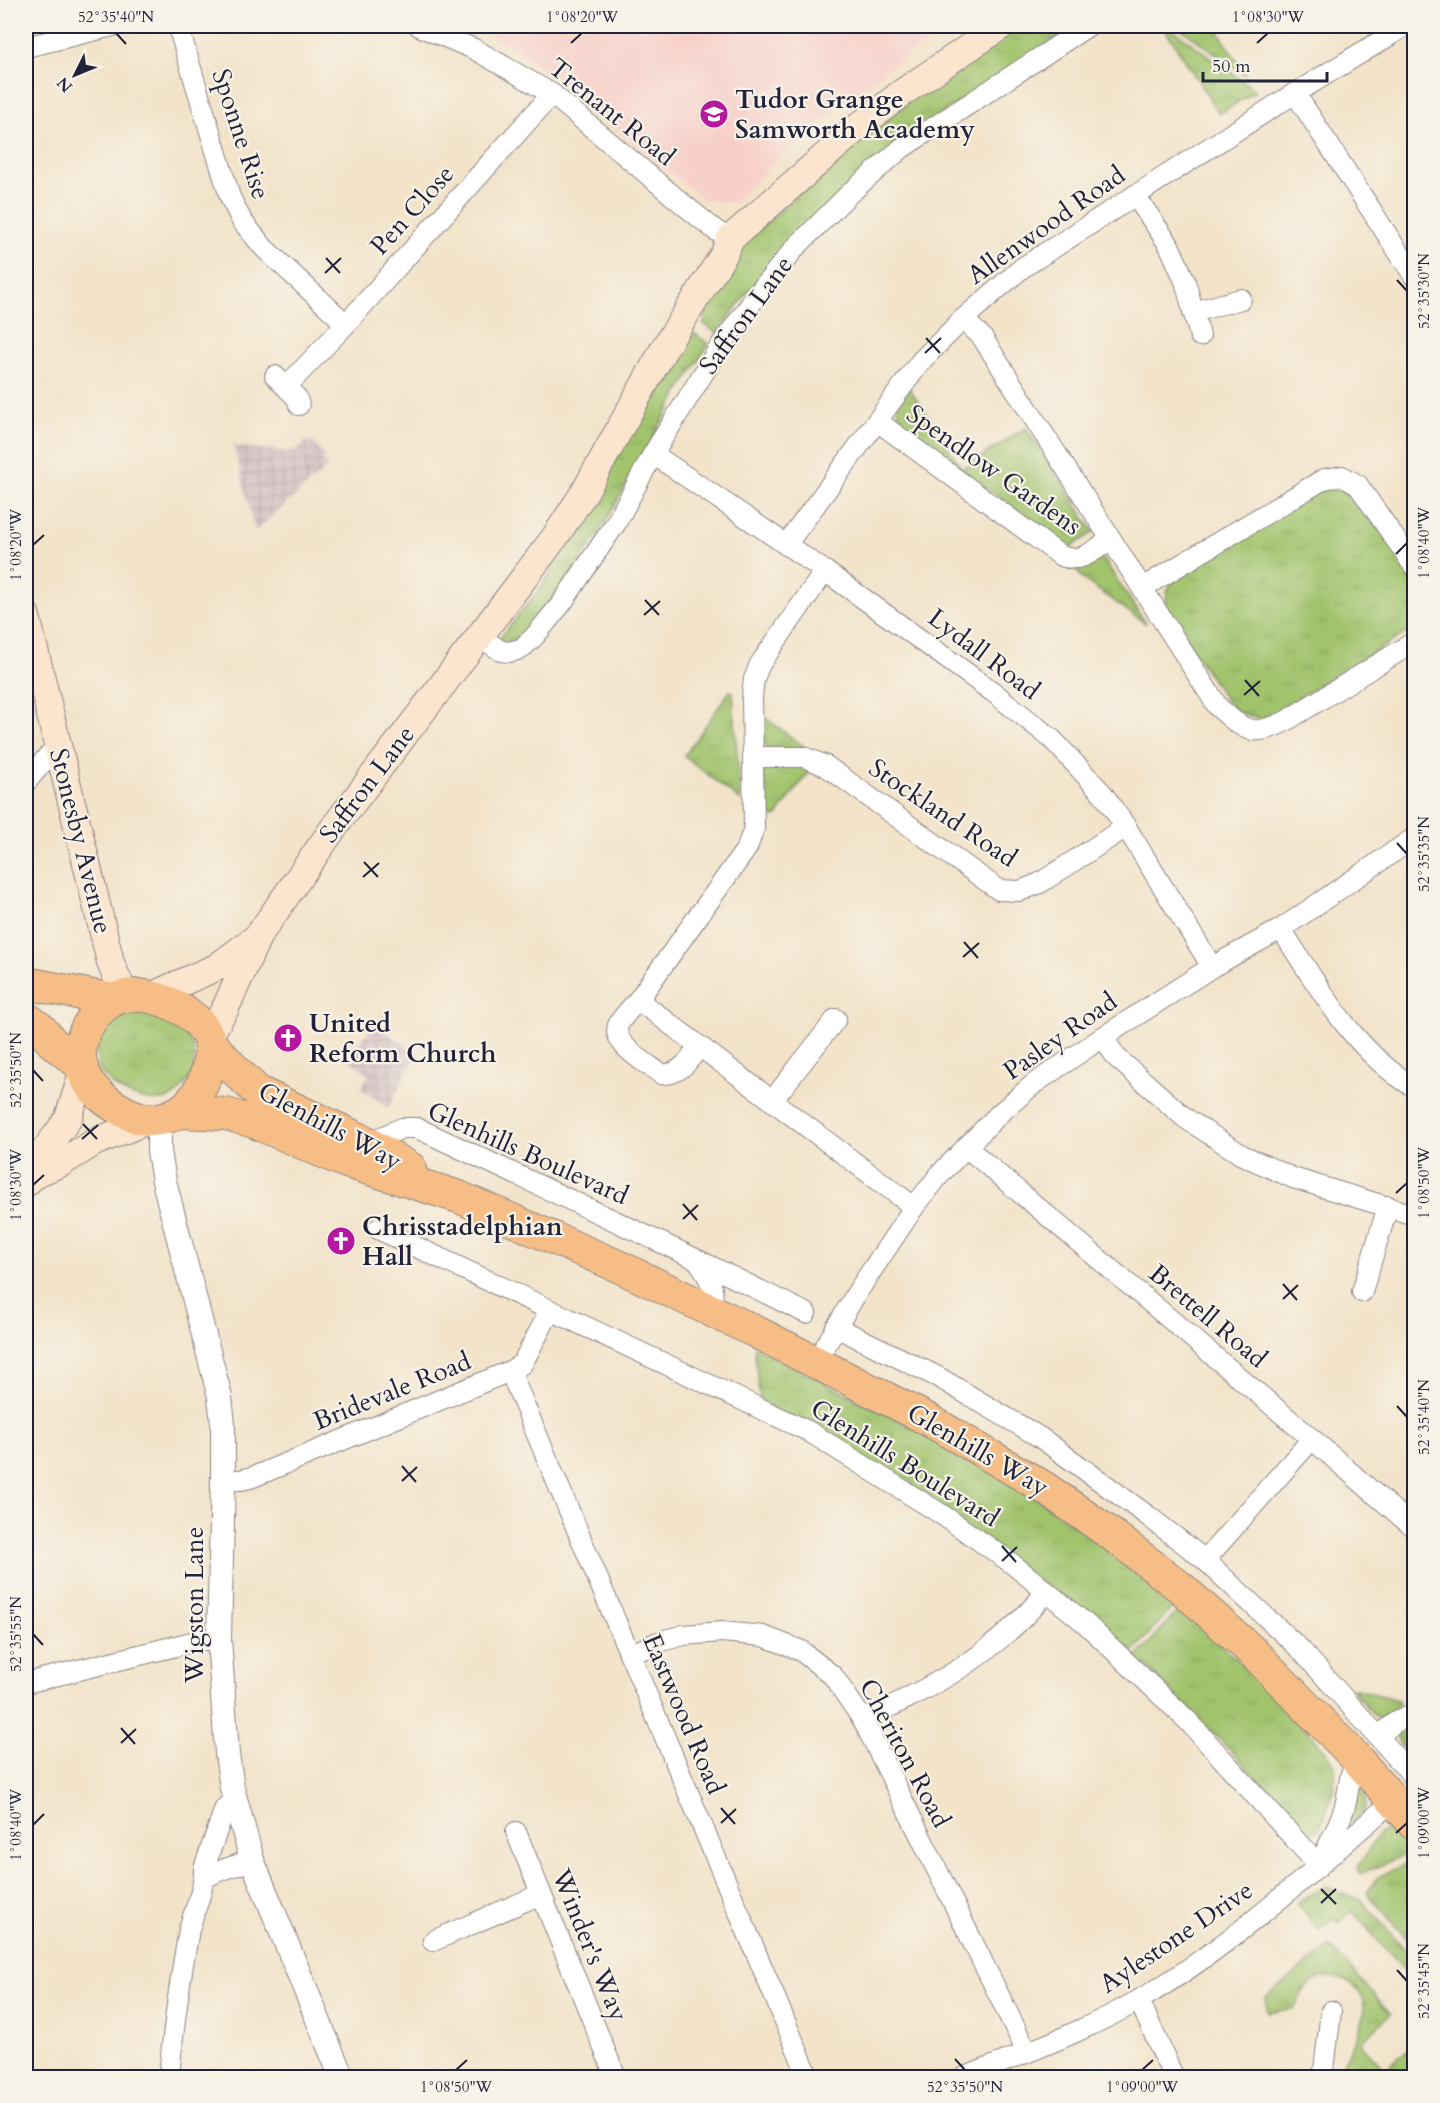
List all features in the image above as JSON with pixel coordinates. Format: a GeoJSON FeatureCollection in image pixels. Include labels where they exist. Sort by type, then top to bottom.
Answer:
{"type":"FeatureCollection","features":[{"type":"Feature","properties":{"kind":"highway"},"geometry":{"type":"LineString","coordinates":[[26,983],[130,997],[180,1008],[204,1029],[209,1040],[210,1055],[203,1084],[191,1103],[163,1117],[139,1118],[112,1105],[90,1084],[82,1069],[53,1044],[41,1029],[26,1018]]}},
{"type":"Feature","properties":{"kind":"highway"},"geometry":{"type":"LineString","coordinates":[[82,1069],[81,1049],[91,1020],[100,1008],[130,997]]}},
{"type":"Feature","properties":{"kind":"highway","name":"Glenhills Way"},"geometry":{"type":"LineString","coordinates":[[209,1040],[258,1092],[368,1143],[459,1197]]}},
{"type":"Feature","properties":{"kind":"highway","name":"Glenhills Way"},"geometry":{"type":"LineString","coordinates":[[163,1117],[226,1114],[254,1122],[344,1161],[459,1197],[568,1244],[711,1311],[927,1419],[1045,1488],[1115,1537],[1180,1587],[1254,1653],[1357,1759],[1414,1824]]}},
{"type":"Feature","properties":{"kind":"main road","name":"Saffron Lane"},"geometry":{"type":"LineString","coordinates":[[209,1040],[258,936],[335,826],[555,537],[584,493],[665,347],[724,254],[729,239],[857,128],[903,93],[1001,26]]}},
{"type":"Feature","properties":{"kind":"main road","name":"Stonesby Avenue"},"geometry":{"type":"LineString","coordinates":[[26,615],[111,964],[130,997]]}},
{"type":"Feature","properties":{"kind":"main road","name":"Saffron Lane"},"geometry":{"type":"LineString","coordinates":[[130,997],[218,967],[258,936]]}},
{"type":"Feature","properties":{"kind":"main road"},"geometry":{"type":"LineString","coordinates":[[31,1178],[46,1149],[68,1119],[82,1069]]}},
{"type":"Feature","properties":{"kind":"main road"},"geometry":{"type":"LineString","coordinates":[[31,1178],[61,1164],[95,1142],[163,1117]]}},
{"type":"Feature","properties":{"kind":"street"},"geometry":{"type":"LineString","coordinates":[[26,47],[112,26]]}},
{"type":"Feature","properties":{"kind":"street","name":"Sponne Rise"},"geometry":{"type":"LineString","coordinates":[[178,26],[230,197],[242,221],[264,248],[346,324]]}},
{"type":"Feature","properties":{"kind":"street","name":"Trenant Road"},"geometry":{"type":"LineString","coordinates":[[419,26],[474,49],[552,94],[715,231],[729,239]]}},
{"type":"Feature","properties":{"kind":"street","name":"Saffron Lane"},"geometry":{"type":"LineString","coordinates":[[479,636],[501,651],[516,651],[526,646],[562,603],[616,523],[653,454],[721,345],[795,248],[849,194],[902,148],[1088,26]]}},
{"type":"Feature","properties":{"kind":"street","name":"Allenwood Road"},"geometry":{"type":"LineString","coordinates":[[786,545],[921,362],[963,319],[1022,268],[1294,93],[1405,26]]}},
{"type":"Feature","properties":{"kind":"street"},"geometry":{"type":"LineString","coordinates":[[1294,93],[1414,276]]}},
{"type":"Feature","properties":{"kind":"street","name":"Pen Close"},"geometry":{"type":"LineString","coordinates":[[299,405],[297,398],[281,382],[346,324],[552,94]]}},
{"type":"Feature","properties":{"kind":"street"},"geometry":{"type":"LineString","coordinates":[[1135,195],[1169,245],[1185,282],[1200,336]]}},
{"type":"Feature","properties":{"kind":"street"},"geometry":{"type":"LineString","coordinates":[[1193,312],[1241,298]]}},
{"type":"Feature","properties":{"kind":"street","name":"Spendlow Gardens"},"geometry":{"type":"LineString","coordinates":[[963,319],[982,337],[1218,707],[1236,723],[1250,730],[1267,731],[1286,722],[1414,642]]}},
{"type":"Feature","properties":{"kind":"street","name":"Spendlow Gardens"},"geometry":{"type":"LineString","coordinates":[[877,421],[1060,555],[1078,559],[1111,539]]}},
{"type":"Feature","properties":{"kind":"street","name":"Lydall Road"},"geometry":{"type":"LineString","coordinates":[[653,454],[825,571],[993,692],[1052,740],[1102,794],[1126,827],[1212,967]]}},
{"type":"Feature","properties":{"kind":"street"},"geometry":{"type":"LineString","coordinates":[[1142,588],[1324,479],[1342,476],[1358,485],[1414,566]]}},
{"type":"Feature","properties":{"kind":"street"},"geometry":{"type":"LineString","coordinates":[[699,1047],[681,1069],[661,1074],[625,1047],[617,1032],[618,1024],[638,1000],[747,848],[754,828],[752,697],[754,679],[760,664],[825,571]]}},
{"type":"Feature","properties":{"kind":"street"},"geometry":{"type":"LineString","coordinates":[[26,782],[49,755],[58,750]]}},
{"type":"Feature","properties":{"kind":"street","name":"Stockland Road"},"geometry":{"type":"LineString","coordinates":[[754,757],[804,758],[826,766],[999,890],[1020,891],[1040,883],[1126,827]]}},
{"type":"Feature","properties":{"kind":"street","name":"Pasley Road"},"geometry":{"type":"LineString","coordinates":[[816,1362],[884,1250],[914,1208],[941,1173],[1000,1113],[1035,1083],[1103,1037],[1212,967],[1281,929],[1414,838]]}},
{"type":"Feature","properties":{"kind":"street"},"geometry":{"type":"LineString","coordinates":[[1281,929],[1341,1020],[1373,1055],[1414,1087]]}},
{"type":"Feature","properties":{"kind":"street"},"geometry":{"type":"LineString","coordinates":[[638,1000],[914,1208]]}},
{"type":"Feature","properties":{"kind":"street"},"geometry":{"type":"LineString","coordinates":[[772,1101],[836,1019]]}},
{"type":"Feature","properties":{"kind":"street"},"geometry":{"type":"LineString","coordinates":[[1103,1037],[1116,1057],[1185,1118],[1242,1155],[1293,1178],[1414,1215]]}},
{"type":"Feature","properties":{"kind":"street","name":"Wigston Lane"},"geometry":{"type":"LineString","coordinates":[[163,1117],[159,1151],[164,1181],[220,1397],[223,1480],[219,1638],[227,1754],[234,1801],[252,1860],[342,2078]]}},
{"type":"Feature","properties":{"kind":"street","name":"Glenhills Boulevard"},"geometry":{"type":"LineString","coordinates":[[368,1143],[402,1128],[417,1128],[806,1313]]}},
{"type":"Feature","properties":{"kind":"street","name":"Brettell Road"},"geometry":{"type":"LineString","coordinates":[[966,1147],[1414,1528]]}},
{"type":"Feature","properties":{"kind":"street"},"geometry":{"type":"LineString","coordinates":[[1362,1292],[1388,1206]]}},
{"type":"Feature","properties":{"kind":"street","name":"Glenhills Boulevard"},"geometry":{"type":"LineString","coordinates":[[378,1229],[807,1431],[938,1512],[1010,1562],[1085,1623],[1188,1721],[1319,1866]]}},
{"type":"Feature","properties":{"kind":"street"},"geometry":{"type":"LineString","coordinates":[[698,1260],[711,1282],[714,1298],[711,1311]]}},
{"type":"Feature","properties":{"kind":"street","name":"Bridevale Road"},"geometry":{"type":"LineString","coordinates":[[223,1480],[242,1480],[253,1477],[510,1371],[522,1364],[550,1311]]}},
{"type":"Feature","properties":{"kind":"street"},"geometry":{"type":"LineString","coordinates":[[836,1327],[930,1373],[1041,1438],[1110,1487],[1205,1560],[1300,1648],[1414,1777]]}},
{"type":"Feature","properties":{"kind":"street","name":"Eastwood Road"},"geometry":{"type":"LineString","coordinates":[[510,1371],[809,2078]]}},
{"type":"Feature","properties":{"kind":"street"},"geometry":{"type":"LineString","coordinates":[[1205,1560],[1312,1439]]}},
{"type":"Feature","properties":{"kind":"street"},"geometry":{"type":"LineString","coordinates":[[863,1720],[918,1694],[971,1663],[1027,1615],[1046,1592]]}},
{"type":"Feature","properties":{"kind":"street","name":"Cheriton Road"},"geometry":{"type":"LineString","coordinates":[[630,1655],[658,1642],[684,1635],[722,1632],[763,1636],[800,1650],[833,1676],[863,1720],[1027,2052]]}},
{"type":"Feature","properties":{"kind":"street"},"geometry":{"type":"LineString","coordinates":[[26,1683],[196,1641],[219,1638]]}},
{"type":"Feature","properties":{"kind":"street"},"geometry":{"type":"LineString","coordinates":[[1379,1736],[1397,1720],[1414,1715]]}},
{"type":"Feature","properties":{"kind":"street"},"geometry":{"type":"LineString","coordinates":[[1319,1866],[1343,1812],[1349,1791],[1350,1773],[1357,1759]]}},
{"type":"Feature","properties":{"kind":"street","name":"Aylestone Drive"},"geometry":{"type":"LineString","coordinates":[[963,2078],[1092,2025],[1139,2000],[1244,1928],[1394,1800]]}},
{"type":"Feature","properties":{"kind":"street"},"geometry":{"type":"LineString","coordinates":[[170,2078],[173,2033],[190,1930],[204,1878],[204,1868],[225,1808],[234,1801]]}},
{"type":"Feature","properties":{"kind":"street","name":"Winder's Way"},"geometry":{"type":"LineString","coordinates":[[516,1832],[615,2078]]}},
{"type":"Feature","properties":{"kind":"street"},"geometry":{"type":"LineString","coordinates":[[204,1878],[219,1870],[252,1860]]}},
{"type":"Feature","properties":{"kind":"street"},"geometry":{"type":"LineString","coordinates":[[433,1941],[541,1894]]}},
{"type":"Feature","properties":{"kind":"street"},"geometry":{"type":"LineString","coordinates":[[1139,2000],[1173,2078]]}},
{"type":"Feature","properties":{"kind":"street"},"geometry":{"type":"LineString","coordinates":[[1323,2078],[1331,2011]]}},
{"type":"Feature","properties":{"kind":"shaded area","name":"Tudor Grange Samworth Academy"},"geometry":{"type":"Polygon","coordinates":[[[472,26],[953,26],[886,70],[798,139],[733,202],[705,200],[517,50],[472,26]]]}},
{"type":"Feature","properties":{"kind":"shaded area"},"geometry":{"type":"Polygon","coordinates":[[[312,441],[325,456],[322,459],[328,467],[255,531],[234,446],[289,452],[297,450],[305,442],[312,441]]]}},
{"type":"Feature","properties":{"kind":"shaded area"},"geometry":{"type":"Polygon","coordinates":[[[374,1024],[417,1053],[388,1108],[360,1088],[369,1075],[348,1059],[374,1024]]]}},
{"type":"Feature","properties":{"kind":"green space"},"geometry":{"type":"Polygon","coordinates":[[[1018,26],[1075,26],[939,115],[756,281],[717,333],[704,324],[705,307],[747,240],[904,102],[1018,26]]]}},
{"type":"Feature","properties":{"kind":"green space"},"geometry":{"type":"Polygon","coordinates":[[[1163,26],[1168,26],[1256,91],[1219,114],[1163,26]]]}},
{"type":"Feature","properties":{"kind":"green space"},"geometry":{"type":"Polygon","coordinates":[[[1177,26],[1215,26],[1246,75],[1177,26]]]}},
{"type":"Feature","properties":{"kind":"green space"},"geometry":{"type":"Polygon","coordinates":[[[687,328],[709,344],[678,393],[598,535],[522,638],[504,643],[500,638],[543,585],[687,328]]]}},
{"type":"Feature","properties":{"kind":"green space"},"geometry":{"type":"Polygon","coordinates":[[[909,388],[962,469],[1026,428],[1094,532],[1069,548],[962,470],[958,472],[902,431],[897,404],[909,388]]]}},
{"type":"Feature","properties":{"kind":"green space"},"geometry":{"type":"Polygon","coordinates":[[[1325,484],[1340,484],[1358,494],[1414,580],[1414,628],[1263,719],[1240,713],[1228,704],[1166,609],[1167,591],[1173,581],[1325,484]]]}},
{"type":"Feature","properties":{"kind":"green space"},"geometry":{"type":"Polygon","coordinates":[[[1102,557],[1146,624],[1083,579],[1076,569],[1092,559],[1102,557]]]}},
{"type":"Feature","properties":{"kind":"green space"},"geometry":{"type":"Polygon","coordinates":[[[730,691],[733,692],[740,800],[684,756],[730,691]]]}},
{"type":"Feature","properties":{"kind":"green space"},"geometry":{"type":"Polygon","coordinates":[[[756,711],[806,748],[773,749],[767,747],[760,736],[756,711]]]}},
{"type":"Feature","properties":{"kind":"green space"},"geometry":{"type":"Polygon","coordinates":[[[792,763],[811,769],[776,817],[759,811],[759,780],[764,769],[774,764],[792,763]]]}},
{"type":"Feature","properties":{"kind":"green space"},"geometry":{"type":"Polygon","coordinates":[[[138,1010],[176,1025],[190,1040],[193,1049],[194,1072],[192,1076],[174,1095],[165,1099],[143,1099],[132,1096],[112,1084],[99,1067],[97,1047],[102,1031],[114,1020],[138,1010]]]}},
{"type":"Feature","properties":{"kind":"green space"},"geometry":{"type":"Polygon","coordinates":[[[754,1347],[999,1471],[1179,1600],[1133,1652],[1062,1596],[760,1400],[754,1347]]]}},
{"type":"Feature","properties":{"kind":"green space"},"geometry":{"type":"Polygon","coordinates":[[[1177,1612],[1186,1612],[1279,1699],[1329,1755],[1334,1766],[1334,1788],[1321,1827],[1307,1837],[1241,1761],[1137,1657],[1177,1612]]]}},
{"type":"Feature","properties":{"kind":"green space"},"geometry":{"type":"Polygon","coordinates":[[[1353,1688],[1398,1700],[1399,1709],[1387,1719],[1376,1717],[1357,1696],[1353,1688]]]}},
{"type":"Feature","properties":{"kind":"green space"},"geometry":{"type":"Polygon","coordinates":[[[1414,1722],[1414,1761],[1402,1746],[1397,1734],[1398,1729],[1414,1722]]]}},
{"type":"Feature","properties":{"kind":"green space"},"geometry":{"type":"Polygon","coordinates":[[[1358,1783],[1364,1793],[1366,1806],[1354,1823],[1348,1818],[1358,1783]]]}},
{"type":"Feature","properties":{"kind":"green space"},"geometry":{"type":"Polygon","coordinates":[[[1387,1830],[1399,1835],[1413,1851],[1359,1873],[1357,1867],[1374,1840],[1387,1830]]]}},
{"type":"Feature","properties":{"kind":"green space"},"geometry":{"type":"Polygon","coordinates":[[[1414,1860],[1414,1947],[1367,1893],[1378,1877],[1414,1860]]]}},
{"type":"Feature","properties":{"kind":"green space"},"geometry":{"type":"Polygon","coordinates":[[[1326,1887],[1362,1901],[1414,1960],[1414,1981],[1352,1911],[1338,1923],[1334,1919],[1319,1930],[1298,1904],[1303,1898],[1326,1887]]]}},
{"type":"Feature","properties":{"kind":"green space"},"geometry":{"type":"Polygon","coordinates":[[[1330,1946],[1391,2014],[1362,2041],[1362,2045],[1385,2070],[1414,2044],[1414,2067],[1403,2077],[1336,2077],[1356,2038],[1364,2014],[1364,2003],[1360,1994],[1347,1981],[1328,1977],[1319,1979],[1305,1989],[1295,2008],[1268,2013],[1265,1998],[1330,1946]]]}},
{"type":"Feature","properties":{"kind":"place","name":"Tudor Grange Samworth Academy"},"geometry":{"type":"Point","coordinates":[714,114]}},
{"type":"Feature","properties":{"kind":"place","name":"United Reform Church"},"geometry":{"type":"Point","coordinates":[288,1038]}},
{"type":"Feature","properties":{"kind":"place","name":"Chrisstadelphian Hall"},"geometry":{"type":"Point","coordinates":[341,1241]}}]}
